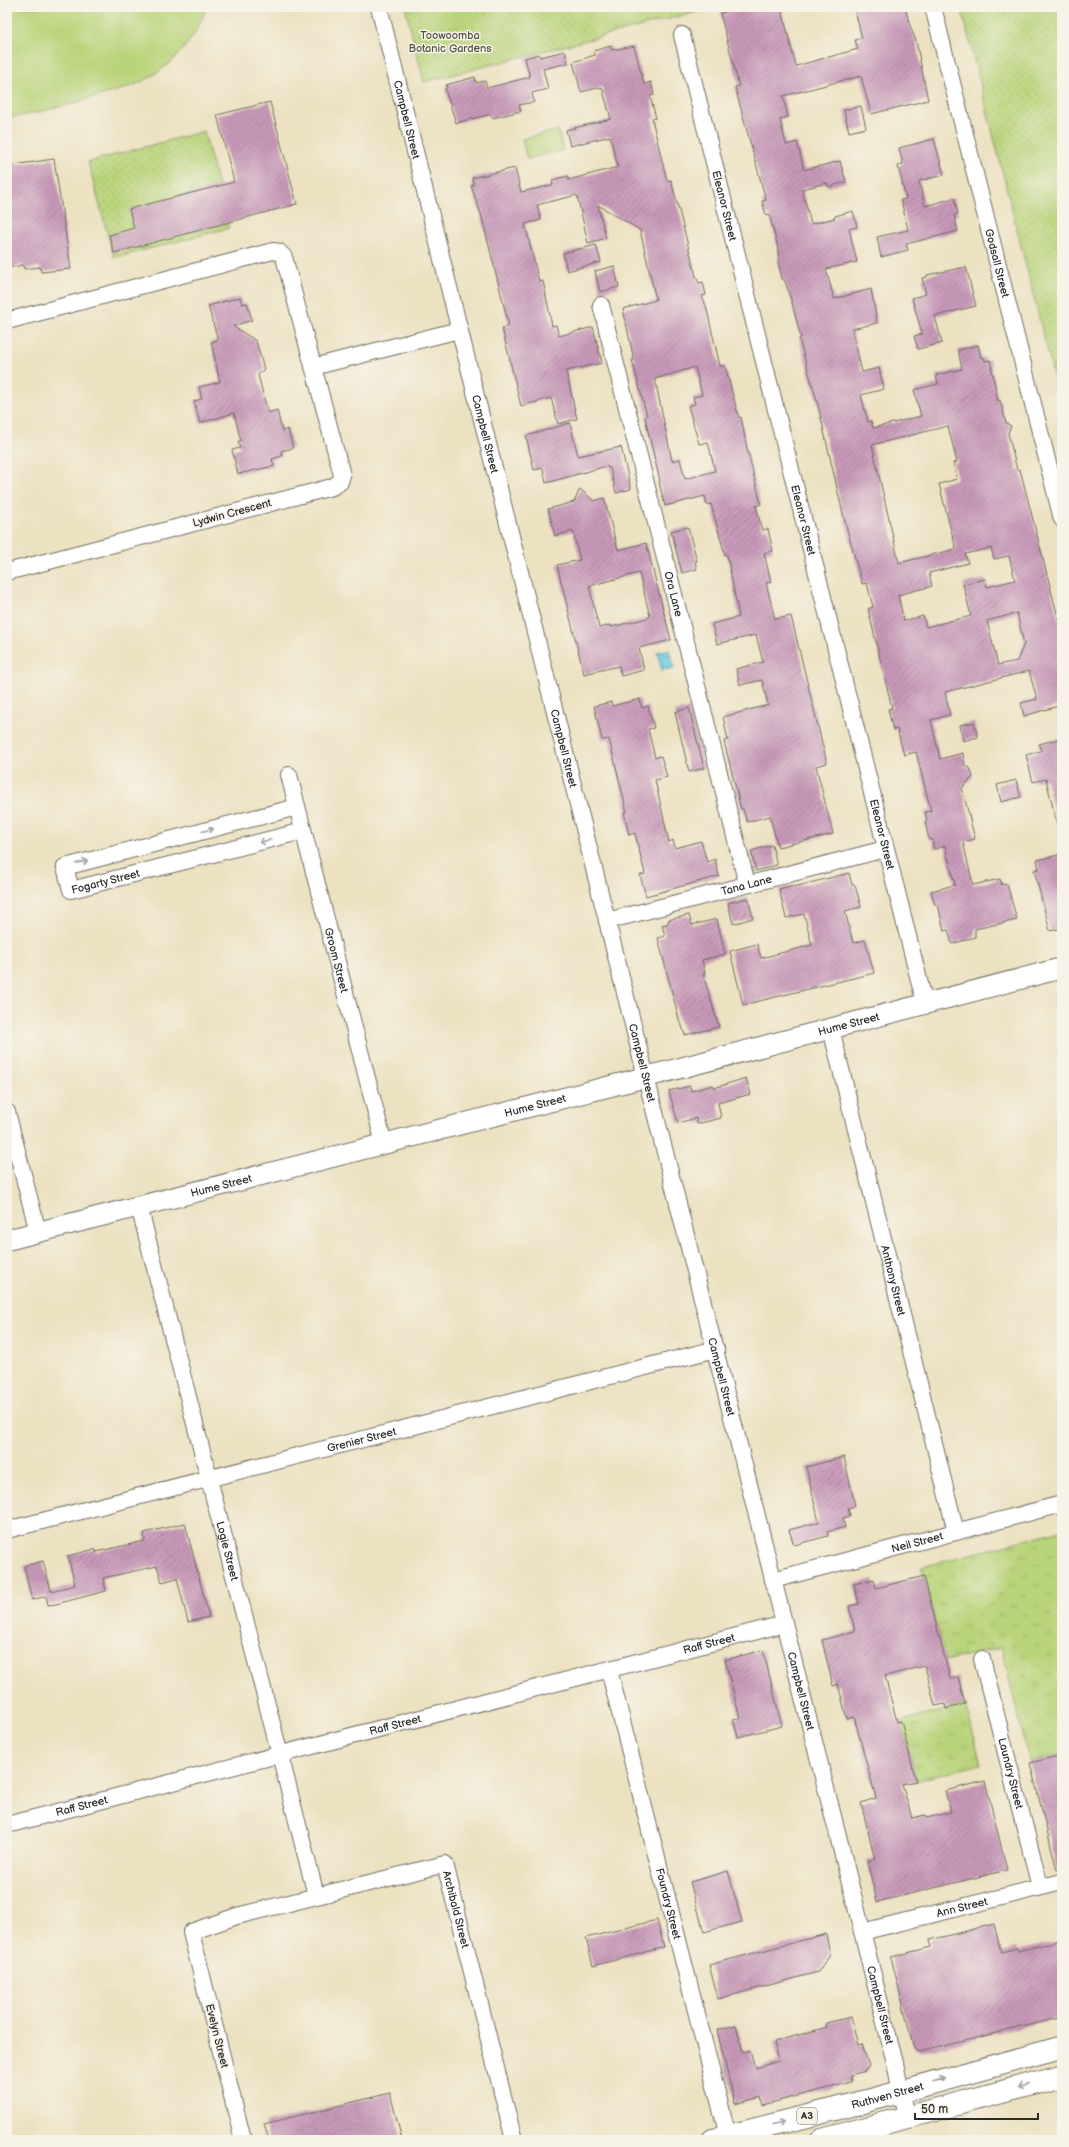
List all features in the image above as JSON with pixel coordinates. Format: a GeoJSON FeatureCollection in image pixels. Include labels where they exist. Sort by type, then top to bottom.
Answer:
{"type":"FeatureCollection","features":[{"type":"Feature","properties":{"kind":"highway","name":"Ruthven Street"},"geometry":{"type":"LineString","coordinates":[[720,2138],[902,2091],[1062,2047]]}},
{"type":"Feature","properties":{"kind":"highway"},"geometry":{"type":"LineString","coordinates":[[822,2140],[1062,2076]]}},
{"type":"Feature","properties":{"kind":"street","name":"Campbell Street"},"geometry":{"type":"LineString","coordinates":[[379,7],[646,1077],[716,1349],[902,2091],[906,2117]]}},
{"type":"Feature","properties":{"kind":"street","name":"Godsall Street"},"geometry":{"type":"LineString","coordinates":[[933,7],[1062,519]]}},
{"type":"Feature","properties":{"kind":"street","name":"Eleanor Street"},"geometry":{"type":"LineString","coordinates":[[682,35],[925,1004]]}},
{"type":"Feature","properties":{"kind":"street","name":"Lydwin Crescent"},"geometry":{"type":"LineString","coordinates":[[7,321],[276,251],[284,257],[342,475],[338,484],[7,572]]}},
{"type":"Feature","properties":{"kind":"street","name":"Ora Lane"},"geometry":{"type":"LineString","coordinates":[[601,305],[747,884]]}},
{"type":"Feature","properties":{"kind":"street"},"geometry":{"type":"LineString","coordinates":[[313,367],[459,330]]}},
{"type":"Feature","properties":{"kind":"street","name":"Groom Street"},"geometry":{"type":"LineString","coordinates":[[289,775],[384,1144]]}},
{"type":"Feature","properties":{"kind":"street","name":"Fogarty Street"},"geometry":{"type":"LineString","coordinates":[[297,807],[65,867],[71,890],[303,831]]}},
{"type":"Feature","properties":{"kind":"street","name":"Tana Lane"},"geometry":{"type":"LineString","coordinates":[[607,921],[885,849]]}},
{"type":"Feature","properties":{"kind":"street","name":"Hume Street"},"geometry":{"type":"LineString","coordinates":[[7,1240],[646,1077],[1062,968]]}},
{"type":"Feature","properties":{"kind":"street","name":"Anthony Street"},"geometry":{"type":"LineString","coordinates":[[831,1029],[956,1532]]}},
{"type":"Feature","properties":{"kind":"street"},"geometry":{"type":"LineString","coordinates":[[7,1112],[38,1232]]}},
{"type":"Feature","properties":{"kind":"street","name":"Logie Street"},"geometry":{"type":"LineString","coordinates":[[139,1206],[316,1895]]}},
{"type":"Feature","properties":{"kind":"street","name":"Grenier Street"},"geometry":{"type":"LineString","coordinates":[[7,1530],[716,1349]]}},
{"type":"Feature","properties":{"kind":"street","name":"Neil Street"},"geometry":{"type":"LineString","coordinates":[[773,1580],[1062,1504]]}},
{"type":"Feature","properties":{"kind":"street","name":"Raff Street"},"geometry":{"type":"LineString","coordinates":[[7,1825],[784,1624]]}},
{"type":"Feature","properties":{"kind":"street","name":"Laundry Street"},"geometry":{"type":"LineString","coordinates":[[982,1659],[1040,1888]]}},
{"type":"Feature","properties":{"kind":"street","name":"Foundry Street"},"geometry":{"type":"LineString","coordinates":[[608,1670],[720,2138]]}},
{"type":"Feature","properties":{"kind":"street","name":"Archibald Street"},"geometry":{"type":"LineString","coordinates":[[191,1932],[237,1916],[316,1895],[445,1864],[514,2140]]}},
{"type":"Feature","properties":{"kind":"street","name":"Ann Street"},"geometry":{"type":"LineString","coordinates":[[862,1932],[1062,1882]]}},
{"type":"Feature","properties":{"kind":"street","name":"Evelyn Street"},"geometry":{"type":"LineString","coordinates":[[191,1932],[243,2140]]}},
{"type":"Feature","properties":{"kind":"green space"},"geometry":{"type":"Polygon","coordinates":[[[7,7],[206,7],[197,30],[190,41],[172,60],[152,76],[134,85],[119,90],[44,111],[8,118],[7,7]]]}},
{"type":"Feature","properties":{"kind":"green space","name":"Toowoomba Botanic Gardens"},"geometry":{"type":"Polygon","coordinates":[[[405,7],[716,7],[424,82],[405,7]]]}},
{"type":"Feature","properties":{"kind":"green space"},"geometry":{"type":"Polygon","coordinates":[[[961,7],[1062,7],[1062,409],[961,7]]]}},
{"type":"Feature","properties":{"kind":"green space"},"geometry":{"type":"Polygon","coordinates":[[[558,130],[563,150],[527,159],[522,139],[558,130]]]}},
{"type":"Feature","properties":{"kind":"green space"},"geometry":{"type":"Polygon","coordinates":[[[204,131],[229,228],[114,258],[88,162],[204,131]]]}},
{"type":"Feature","properties":{"kind":"green space"},"geometry":{"type":"Polygon","coordinates":[[[1062,1530],[1062,1755],[1030,1763],[1001,1647],[945,1661],[922,1567],[1062,1530]]]}},
{"type":"Feature","properties":{"kind":"green space"},"geometry":{"type":"Polygon","coordinates":[[[966,1705],[981,1764],[916,1781],[901,1721],[966,1705]]]}},
{"type":"Feature","properties":{"kind":"water"},"geometry":{"type":"Polygon","coordinates":[[[669,649],[674,668],[662,670],[657,652],[669,649]]]}},
{"type":"Feature","properties":{"kind":"building"},"geometry":{"type":"Polygon","coordinates":[[[742,7],[781,7],[796,66],[858,49],[855,40],[862,38],[854,7],[905,7],[916,41],[928,100],[871,114],[861,76],[783,96],[788,117],[780,119],[786,145],[797,142],[804,170],[840,161],[846,182],[828,187],[827,183],[802,189],[811,224],[835,218],[835,216],[853,211],[857,227],[849,229],[857,262],[826,269],[834,299],[871,289],[877,323],[852,329],[862,372],[879,368],[884,389],[861,395],[868,422],[871,421],[873,428],[921,416],[914,390],[938,384],[936,375],[962,369],[958,350],[978,345],[981,358],[984,357],[985,361],[990,360],[998,401],[1000,400],[1006,423],[1011,426],[1008,433],[1017,470],[1020,469],[1062,633],[1062,705],[1024,716],[1021,703],[1037,699],[1029,671],[945,692],[950,715],[931,720],[940,759],[963,753],[965,766],[970,768],[973,777],[962,788],[975,839],[963,842],[973,885],[1000,879],[1002,885],[1007,884],[1017,920],[975,929],[975,937],[952,944],[948,930],[944,931],[938,904],[935,905],[931,891],[955,885],[945,846],[934,849],[932,839],[929,840],[925,822],[927,821],[925,812],[931,811],[916,752],[904,755],[897,729],[893,730],[888,709],[892,708],[868,609],[873,607],[867,583],[862,584],[843,514],[817,401],[799,339],[801,338],[792,303],[785,281],[782,279],[778,261],[777,244],[769,214],[766,215],[762,201],[766,200],[735,87],[739,86],[720,13],[742,7]],[[948,426],[872,445],[899,563],[956,549],[939,484],[957,479],[953,463],[957,462],[948,426]],[[991,548],[965,554],[968,563],[929,573],[932,586],[898,595],[904,621],[923,616],[926,627],[971,616],[963,584],[985,579],[987,587],[1015,580],[1009,556],[994,559],[991,548]],[[1017,613],[987,621],[998,665],[1017,661],[1024,644],[1017,613]]]}},
{"type":"Feature","properties":{"kind":"building"},"geometry":{"type":"Polygon","coordinates":[[[610,46],[612,50],[634,46],[644,84],[651,82],[654,95],[650,96],[656,118],[652,119],[667,181],[671,180],[696,276],[699,283],[703,282],[706,295],[702,296],[706,306],[720,366],[725,366],[739,418],[741,417],[747,449],[761,504],[756,506],[762,530],[768,529],[773,551],[764,553],[771,582],[766,583],[775,619],[791,616],[827,763],[816,766],[833,834],[778,847],[770,816],[747,822],[743,809],[741,809],[724,741],[728,740],[723,717],[768,705],[762,680],[740,685],[736,669],[763,662],[756,635],[717,644],[712,624],[739,617],[727,555],[725,555],[711,504],[707,505],[705,496],[665,506],[645,417],[647,416],[632,360],[634,360],[623,309],[656,300],[640,230],[598,205],[606,238],[588,243],[577,195],[537,205],[541,220],[525,224],[539,282],[543,281],[552,326],[556,325],[559,336],[593,327],[602,363],[566,371],[577,419],[558,424],[551,398],[521,406],[502,328],[509,326],[481,214],[471,186],[474,185],[472,178],[515,168],[521,192],[553,185],[552,180],[568,176],[568,180],[618,167],[610,136],[570,146],[566,130],[611,119],[602,87],[581,92],[573,62],[595,55],[594,51],[610,46]],[[695,367],[655,379],[672,461],[680,459],[685,479],[715,471],[708,442],[699,444],[688,406],[695,404],[693,397],[702,395],[695,367]]]}},
{"type":"Feature","properties":{"kind":"building"},"geometry":{"type":"Polygon","coordinates":[[[565,51],[568,63],[543,69],[548,89],[532,93],[534,102],[519,105],[521,111],[492,118],[491,114],[456,123],[445,89],[447,88],[446,85],[475,77],[476,83],[485,81],[487,88],[530,77],[525,58],[539,54],[540,57],[565,51]]]}},
{"type":"Feature","properties":{"kind":"building"},"geometry":{"type":"Polygon","coordinates":[[[270,102],[297,204],[114,253],[109,235],[134,228],[129,209],[234,182],[217,115],[270,102]]]}},
{"type":"Feature","properties":{"kind":"building"},"geometry":{"type":"Polygon","coordinates":[[[861,106],[866,128],[849,132],[844,110],[861,106]]]}},
{"type":"Feature","properties":{"kind":"building"},"geometry":{"type":"Polygon","coordinates":[[[934,139],[944,175],[919,181],[925,206],[954,198],[958,214],[954,215],[958,231],[906,244],[908,250],[881,257],[877,237],[908,230],[901,200],[906,199],[898,166],[903,164],[899,148],[934,139]]]}},
{"type":"Feature","properties":{"kind":"building"},"geometry":{"type":"Polygon","coordinates":[[[54,159],[71,269],[41,272],[40,267],[24,269],[23,265],[7,268],[7,166],[54,159]]]}},
{"type":"Feature","properties":{"kind":"building"},"geometry":{"type":"Polygon","coordinates":[[[596,245],[601,262],[567,271],[563,253],[596,245]]]}},
{"type":"Feature","properties":{"kind":"building"},"geometry":{"type":"Polygon","coordinates":[[[614,266],[619,287],[600,292],[595,271],[614,266]]]}},
{"type":"Feature","properties":{"kind":"building"},"geometry":{"type":"Polygon","coordinates":[[[966,267],[976,306],[935,316],[942,343],[918,349],[914,336],[922,334],[912,298],[926,294],[922,278],[927,277],[927,275],[966,267]]]}},
{"type":"Feature","properties":{"kind":"building"},"geometry":{"type":"Polygon","coordinates":[[[240,297],[242,304],[247,303],[252,320],[233,326],[256,341],[264,369],[258,375],[268,413],[277,410],[282,431],[288,429],[293,448],[281,451],[282,456],[272,459],[274,466],[238,474],[232,450],[240,448],[238,441],[241,441],[234,413],[200,423],[194,401],[202,399],[199,387],[220,382],[211,342],[218,340],[208,306],[240,297]]]}},
{"type":"Feature","properties":{"kind":"building"},"geometry":{"type":"Polygon","coordinates":[[[570,423],[578,456],[621,447],[631,489],[616,493],[610,468],[607,466],[546,483],[543,468],[534,470],[526,436],[570,423]]]}},
{"type":"Feature","properties":{"kind":"building"},"geometry":{"type":"Polygon","coordinates":[[[580,489],[594,501],[604,498],[618,550],[646,543],[671,640],[639,648],[644,670],[621,676],[619,666],[584,674],[557,565],[580,560],[573,531],[555,536],[548,509],[574,502],[580,489]],[[639,573],[589,586],[599,628],[611,625],[611,627],[648,618],[650,616],[639,573]]]}},
{"type":"Feature","properties":{"kind":"building"},"geometry":{"type":"Polygon","coordinates":[[[688,527],[697,561],[695,562],[697,569],[682,573],[671,531],[688,527]]]}},
{"type":"Feature","properties":{"kind":"building"},"geometry":{"type":"Polygon","coordinates":[[[640,699],[642,708],[648,706],[654,728],[648,729],[655,758],[661,756],[667,777],[655,780],[669,842],[673,840],[675,848],[701,841],[707,862],[715,859],[719,876],[646,896],[640,875],[645,874],[635,833],[629,835],[624,812],[627,812],[609,739],[602,740],[594,706],[611,702],[612,706],[640,699]]]}},
{"type":"Feature","properties":{"kind":"building"},"geometry":{"type":"Polygon","coordinates":[[[689,708],[704,768],[689,772],[675,712],[689,708]]]}},
{"type":"Feature","properties":{"kind":"building"},"geometry":{"type":"Polygon","coordinates":[[[974,722],[978,737],[963,741],[960,725],[974,722]]]}},
{"type":"Feature","properties":{"kind":"building"},"geometry":{"type":"Polygon","coordinates":[[[1062,738],[1062,824],[1057,824],[1046,779],[1033,782],[1026,755],[1041,751],[1039,744],[1062,738]]]}},
{"type":"Feature","properties":{"kind":"building"},"geometry":{"type":"Polygon","coordinates":[[[1016,780],[1021,797],[1001,802],[997,785],[1016,780]]]}},
{"type":"Feature","properties":{"kind":"building"},"geometry":{"type":"Polygon","coordinates":[[[772,845],[777,865],[756,871],[751,851],[772,845]]]}},
{"type":"Feature","properties":{"kind":"building"},"geometry":{"type":"Polygon","coordinates":[[[1062,854],[1062,928],[1050,931],[1034,870],[1039,869],[1037,860],[1062,854]]]}},
{"type":"Feature","properties":{"kind":"building"},"geometry":{"type":"Polygon","coordinates":[[[849,873],[852,885],[855,885],[861,907],[845,911],[853,943],[865,940],[874,973],[743,1005],[730,951],[757,944],[761,958],[812,945],[804,914],[786,918],[779,889],[794,885],[794,887],[849,873]]]}},
{"type":"Feature","properties":{"kind":"building"},"geometry":{"type":"Polygon","coordinates":[[[748,898],[753,918],[733,924],[728,903],[748,898]]]}},
{"type":"Feature","properties":{"kind":"building"},"geometry":{"type":"Polygon","coordinates":[[[689,915],[692,925],[717,919],[725,954],[702,960],[705,974],[703,974],[719,1027],[685,1035],[680,1023],[658,938],[665,936],[662,925],[669,923],[668,920],[689,915]]]}},
{"type":"Feature","properties":{"kind":"building"},"geometry":{"type":"Polygon","coordinates":[[[746,1078],[751,1094],[718,1103],[721,1118],[697,1124],[696,1118],[678,1123],[669,1091],[690,1086],[691,1091],[713,1085],[714,1088],[746,1078]]]}},
{"type":"Feature","properties":{"kind":"building"},"geometry":{"type":"Polygon","coordinates":[[[844,1457],[855,1506],[848,1508],[850,1516],[843,1518],[845,1527],[827,1532],[828,1536],[794,1545],[789,1530],[819,1522],[806,1467],[844,1457]]]}},
{"type":"Feature","properties":{"kind":"building"},"geometry":{"type":"Polygon","coordinates":[[[185,1523],[209,1617],[188,1622],[177,1578],[162,1582],[157,1566],[103,1578],[106,1591],[48,1605],[46,1596],[32,1600],[24,1566],[43,1561],[51,1591],[75,1585],[68,1556],[95,1549],[96,1552],[145,1541],[144,1533],[185,1523]]]}},
{"type":"Feature","properties":{"kind":"building"},"geometry":{"type":"Polygon","coordinates":[[[924,1576],[950,1679],[958,1677],[965,1704],[946,1709],[945,1704],[935,1706],[925,1666],[885,1676],[897,1722],[901,1721],[916,1781],[902,1784],[912,1818],[925,1815],[926,1818],[951,1812],[945,1791],[985,1781],[1007,1870],[877,1902],[867,1861],[875,1859],[861,1803],[876,1798],[854,1717],[847,1719],[838,1684],[833,1686],[822,1640],[855,1631],[849,1606],[859,1604],[854,1584],[874,1579],[876,1588],[924,1576]]]}},
{"type":"Feature","properties":{"kind":"building"},"geometry":{"type":"Polygon","coordinates":[[[763,1650],[782,1726],[738,1737],[733,1719],[740,1718],[725,1660],[763,1650]]]}},
{"type":"Feature","properties":{"kind":"building"},"geometry":{"type":"Polygon","coordinates":[[[1062,1755],[1062,1870],[1057,1870],[1030,1763],[1062,1755]]]}},
{"type":"Feature","properties":{"kind":"building"},"geometry":{"type":"Polygon","coordinates":[[[728,1871],[742,1922],[704,1932],[690,1882],[728,1871]]]}},
{"type":"Feature","properties":{"kind":"building"},"geometry":{"type":"Polygon","coordinates":[[[657,1920],[664,1947],[593,1966],[586,1938],[657,1920]]]}},
{"type":"Feature","properties":{"kind":"building"},"geometry":{"type":"Polygon","coordinates":[[[994,1924],[1001,1952],[1017,1948],[1018,1951],[1062,1940],[1062,2017],[919,2052],[914,2049],[891,1957],[931,1947],[930,1940],[994,1924]]]}},
{"type":"Feature","properties":{"kind":"building"},"geometry":{"type":"Polygon","coordinates":[[[826,1934],[830,1954],[818,1972],[718,1999],[709,1965],[826,1934]]]}},
{"type":"Feature","properties":{"kind":"building"},"geometry":{"type":"Polygon","coordinates":[[[851,2017],[858,2045],[862,2044],[869,2066],[865,2071],[851,2075],[852,2082],[763,2105],[761,2097],[735,2104],[717,2030],[736,2025],[743,2052],[750,2050],[755,2068],[779,2061],[774,2042],[827,2027],[826,2023],[851,2017]]]}},
{"type":"Feature","properties":{"kind":"building"},"geometry":{"type":"Polygon","coordinates":[[[390,2093],[402,2140],[269,2140],[264,2124],[390,2093]]]}}]}
